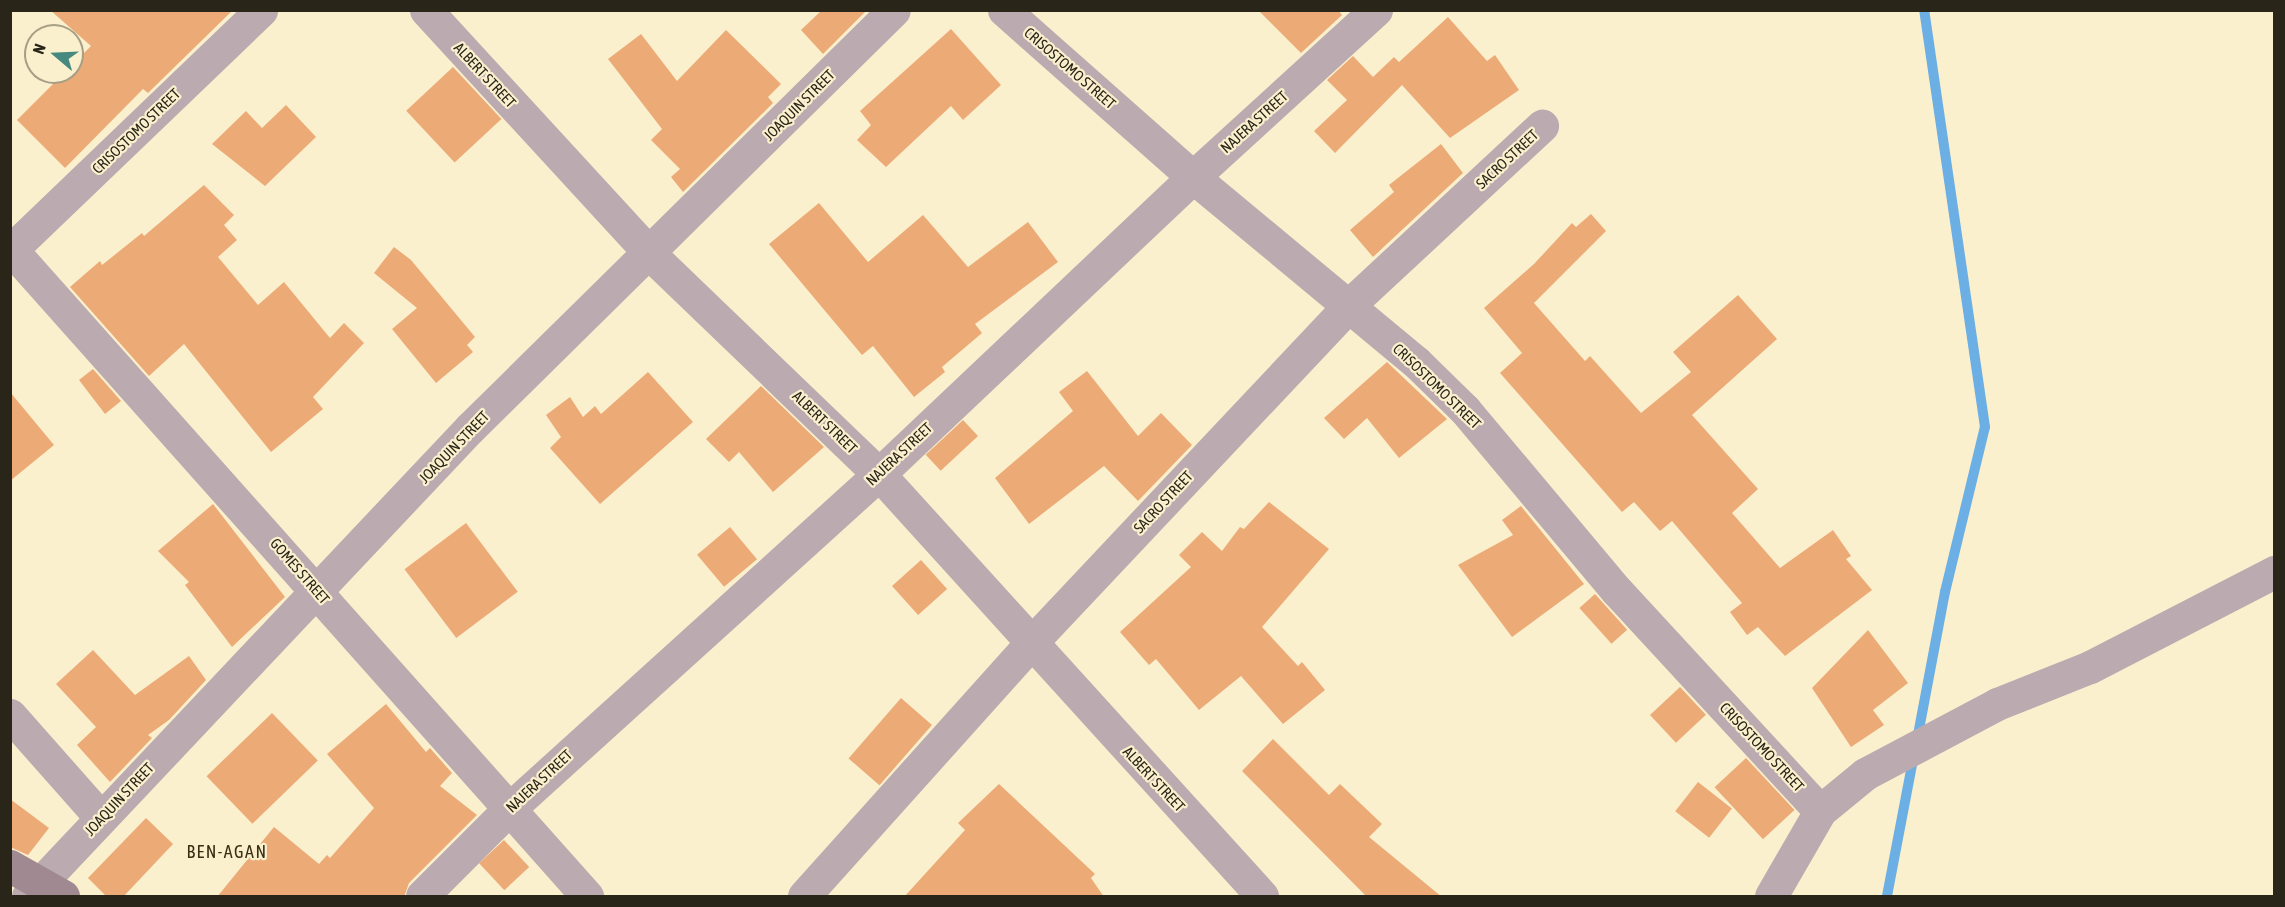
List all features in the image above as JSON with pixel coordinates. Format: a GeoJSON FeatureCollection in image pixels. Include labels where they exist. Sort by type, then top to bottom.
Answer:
{"type":"FeatureCollection","features":[{"type":"Feature","properties":{"kind":"main road"},"geometry":{"type":"LineString","coordinates":[[10,866],[44,892]]}},
{"type":"Feature","properties":{"kind":"street","name":"CRISOSTOMO STREET"},"geometry":{"type":"LineString","coordinates":[[11,250],[261,10]]}},
{"type":"Feature","properties":{"kind":"street","name":"ALBERT STREET"},"geometry":{"type":"LineString","coordinates":[[426,10],[650,254],[879,474],[1030,644],[1262,897]]}},
{"type":"Feature","properties":{"kind":"street","name":"JOAQUIN STREET"},"geometry":{"type":"LineString","coordinates":[[44,892],[102,818],[470,428],[650,254],[894,10]]}},
{"type":"Feature","properties":{"kind":"street","name":"CRISOSTOMO STREET"},"geometry":{"type":"LineString","coordinates":[[1004,10],[1193,177],[1416,362],[1464,410],[1617,591],[1820,811]]}},
{"type":"Feature","properties":{"kind":"street","name":"NAJERA STREET"},"geometry":{"type":"LineString","coordinates":[[422,897],[507,811],[879,474],[1193,177],[1376,10]]}},
{"type":"Feature","properties":{"kind":"street","name":"SACRO STREET"},"geometry":{"type":"LineString","coordinates":[[804,897],[1030,644],[1348,306],[1542,126]]}},
{"type":"Feature","properties":{"kind":"street","name":"GOMES STREET"},"geometry":{"type":"LineString","coordinates":[[11,250],[318,590],[507,811],[587,897]]}},
{"type":"Feature","properties":{"kind":"street"},"geometry":{"type":"LineString","coordinates":[[1772,897],[1820,811],[1865,774],[1997,704],[2090,667],[2274,572]]}},
{"type":"Feature","properties":{"kind":"street"},"geometry":{"type":"LineString","coordinates":[[10,715],[102,818]]}},
{"type":"Feature","properties":{"kind":"building"},"geometry":{"type":"Polygon","coordinates":[[[50,10],[233,10],[148,93],[143,89],[65,168],[17,120],[53,84],[84,84],[84,53],[91,46],[84,40],[84,24],[66,24],[50,10]]]}},
{"type":"Feature","properties":{"kind":"building"},"geometry":{"type":"Polygon","coordinates":[[[822,10],[867,10],[823,54],[801,30],[822,10]]]}},
{"type":"Feature","properties":{"kind":"building"},"geometry":{"type":"Polygon","coordinates":[[[1258,10],[1338,10],[1342,15],[1301,53],[1258,10]]]}},
{"type":"Feature","properties":{"kind":"building"},"geometry":{"type":"Polygon","coordinates":[[[1448,17],[1487,61],[1495,55],[1519,90],[1450,138],[1402,85],[1335,153],[1314,131],[1347,100],[1327,80],[1353,56],[1373,77],[1394,57],[1399,62],[1448,17]]]}},
{"type":"Feature","properties":{"kind":"building"},"geometry":{"type":"Polygon","coordinates":[[[951,29],[1001,85],[963,120],[951,106],[886,167],[857,140],[871,125],[860,111],[951,29]]]}},
{"type":"Feature","properties":{"kind":"building"},"geometry":{"type":"Polygon","coordinates":[[[726,30],[781,84],[768,97],[773,103],[683,192],[671,177],[680,169],[651,140],[662,129],[608,59],[641,34],[677,81],[726,30]]]}},
{"type":"Feature","properties":{"kind":"building"},"geometry":{"type":"Polygon","coordinates":[[[453,67],[501,119],[455,163],[406,111],[453,67]]]}},
{"type":"Feature","properties":{"kind":"building"},"geometry":{"type":"Polygon","coordinates":[[[286,105],[316,137],[265,186],[212,144],[246,111],[262,128],[286,105]]]}},
{"type":"Feature","properties":{"kind":"building"},"geometry":{"type":"Polygon","coordinates":[[[1441,144],[1463,173],[1373,257],[1350,230],[1394,192],[1389,185],[1441,144]]]}},
{"type":"Feature","properties":{"kind":"building"},"geometry":{"type":"Polygon","coordinates":[[[204,185],[234,215],[224,225],[237,240],[218,257],[258,305],[284,282],[330,338],[344,323],[364,343],[313,397],[323,409],[271,452],[184,344],[149,376],[70,287],[100,261],[102,265],[142,233],[144,236],[204,185]]]}},
{"type":"Feature","properties":{"kind":"building"},"geometry":{"type":"Polygon","coordinates":[[[819,203],[868,262],[923,215],[968,267],[1028,222],[1058,262],[975,324],[982,333],[942,367],[945,372],[914,397],[873,346],[862,355],[769,244],[819,203]]]}},
{"type":"Feature","properties":{"kind":"building"},"geometry":{"type":"Polygon","coordinates":[[[1591,214],[1606,231],[1534,303],[1585,361],[1590,356],[1641,413],[1691,372],[1673,352],[1738,295],[1777,339],[1692,415],[1758,489],[1732,513],[1780,568],[1833,530],[1851,556],[1846,559],[1872,590],[1785,656],[1758,627],[1747,635],[1730,612],[1742,603],[1672,521],[1660,531],[1634,502],[1622,512],[1500,373],[1522,353],[1484,308],[1534,264],[1572,223],[1576,227],[1591,214]]]}},
{"type":"Feature","properties":{"kind":"building"},"geometry":{"type":"Polygon","coordinates":[[[394,247],[411,260],[475,337],[467,345],[473,352],[436,383],[392,329],[417,308],[374,273],[394,247]]]}},
{"type":"Feature","properties":{"kind":"building"},"geometry":{"type":"Polygon","coordinates":[[[1387,362],[1447,419],[1399,458],[1367,418],[1344,439],[1324,418],[1387,362]]]}},
{"type":"Feature","properties":{"kind":"building"},"geometry":{"type":"Polygon","coordinates":[[[93,369],[121,401],[105,414],[79,380],[93,369]]]}},
{"type":"Feature","properties":{"kind":"building"},"geometry":{"type":"Polygon","coordinates":[[[1087,371],[1138,436],[1161,413],[1192,445],[1138,501],[1104,466],[1029,524],[995,478],[1073,411],[1059,392],[1087,371]]]}},
{"type":"Feature","properties":{"kind":"building"},"geometry":{"type":"Polygon","coordinates":[[[648,372],[693,422],[600,504],[550,448],[561,437],[546,415],[570,397],[583,417],[595,406],[601,414],[648,372]]]}},
{"type":"Feature","properties":{"kind":"building"},"geometry":{"type":"Polygon","coordinates":[[[761,386],[824,447],[773,492],[739,452],[729,462],[706,439],[761,386]]]}},
{"type":"Feature","properties":{"kind":"building"},"geometry":{"type":"Polygon","coordinates":[[[10,392],[54,445],[10,481],[10,392]]]}},
{"type":"Feature","properties":{"kind":"building"},"geometry":{"type":"Polygon","coordinates":[[[963,420],[978,436],[941,471],[926,455],[963,420]]]}},
{"type":"Feature","properties":{"kind":"building"},"geometry":{"type":"Polygon","coordinates":[[[1269,502],[1329,549],[1262,627],[1298,666],[1302,662],[1325,690],[1283,724],[1241,676],[1199,710],[1156,659],[1149,665],[1120,632],[1191,567],[1179,555],[1202,532],[1222,551],[1240,527],[1244,529],[1269,502]]]}},
{"type":"Feature","properties":{"kind":"building"},"geometry":{"type":"Polygon","coordinates":[[[213,504],[285,597],[232,647],[185,585],[189,582],[158,551],[213,504]]]}},
{"type":"Feature","properties":{"kind":"building"},"geometry":{"type":"Polygon","coordinates":[[[1521,506],[1584,584],[1512,637],[1458,565],[1513,535],[1502,520],[1521,506]]]}},
{"type":"Feature","properties":{"kind":"building"},"geometry":{"type":"Polygon","coordinates":[[[466,523],[518,592],[456,638],[405,569],[466,523]]]}},
{"type":"Feature","properties":{"kind":"building"},"geometry":{"type":"Polygon","coordinates":[[[730,527],[757,559],[724,587],[697,555],[730,527]]]}},
{"type":"Feature","properties":{"kind":"building"},"geometry":{"type":"Polygon","coordinates":[[[921,560],[947,589],[918,615],[892,586],[921,560]]]}},
{"type":"Feature","properties":{"kind":"building"},"geometry":{"type":"Polygon","coordinates":[[[1595,594],[1627,630],[1612,644],[1579,608],[1595,594]]]}},
{"type":"Feature","properties":{"kind":"building"},"geometry":{"type":"Polygon","coordinates":[[[1868,630],[1908,683],[1873,710],[1884,725],[1851,747],[1812,688],[1868,630]]]}},
{"type":"Feature","properties":{"kind":"building"},"geometry":{"type":"Polygon","coordinates":[[[93,650],[135,695],[189,656],[206,680],[169,720],[148,735],[152,738],[110,782],[77,745],[96,727],[56,684],[93,650]]]}},
{"type":"Feature","properties":{"kind":"building"},"geometry":{"type":"Polygon","coordinates":[[[1680,687],[1706,715],[1676,743],[1650,715],[1680,687]]]}},
{"type":"Feature","properties":{"kind":"building"},"geometry":{"type":"Polygon","coordinates":[[[901,698],[932,725],[879,785],[849,758],[901,698]]]}},
{"type":"Feature","properties":{"kind":"building"},"geometry":{"type":"Polygon","coordinates":[[[386,704],[426,752],[430,748],[452,773],[440,786],[477,815],[409,883],[404,897],[217,897],[274,827],[319,864],[327,855],[330,858],[374,808],[327,754],[386,704]]]}},
{"type":"Feature","properties":{"kind":"building"},"geometry":{"type":"Polygon","coordinates":[[[272,713],[318,760],[252,824],[207,776],[272,713]]]}},
{"type":"Feature","properties":{"kind":"building"},"geometry":{"type":"Polygon","coordinates":[[[1273,739],[1329,795],[1340,784],[1382,824],[1369,837],[1442,897],[1367,897],[1242,771],[1273,739]]]}},
{"type":"Feature","properties":{"kind":"building"},"geometry":{"type":"Polygon","coordinates":[[[1746,758],[1794,810],[1763,839],[1715,787],[1746,758]]]}},
{"type":"Feature","properties":{"kind":"building"},"geometry":{"type":"Polygon","coordinates":[[[1698,782],[1732,808],[1709,838],[1675,811],[1698,782]]]}},
{"type":"Feature","properties":{"kind":"building"},"geometry":{"type":"Polygon","coordinates":[[[999,784],[1095,874],[1091,878],[1104,897],[904,897],[965,830],[958,823],[999,784]]]}},
{"type":"Feature","properties":{"kind":"building"},"geometry":{"type":"Polygon","coordinates":[[[10,799],[49,828],[28,855],[10,847],[10,799]]]}},
{"type":"Feature","properties":{"kind":"building"},"geometry":{"type":"Polygon","coordinates":[[[146,818],[173,844],[123,897],[107,897],[88,878],[146,818]]]}},
{"type":"Feature","properties":{"kind":"building"},"geometry":{"type":"Polygon","coordinates":[[[504,840],[529,867],[504,890],[479,863],[504,840]]]}},
{"type":"Feature","properties":{"kind":"waterway"},"geometry":{"type":"LineString","coordinates":[[1917,740],[1945,592],[1985,427],[1924,10]]}},
{"type":"Feature","properties":{"kind":"waterway"},"geometry":{"type":"LineString","coordinates":[[1887,896],[1914,755]]}},
{"type":"Feature","properties":{"kind":"district","name":"BEN-AGAN"},"geometry":{"type":"Point","coordinates":[227,852]}}]}
